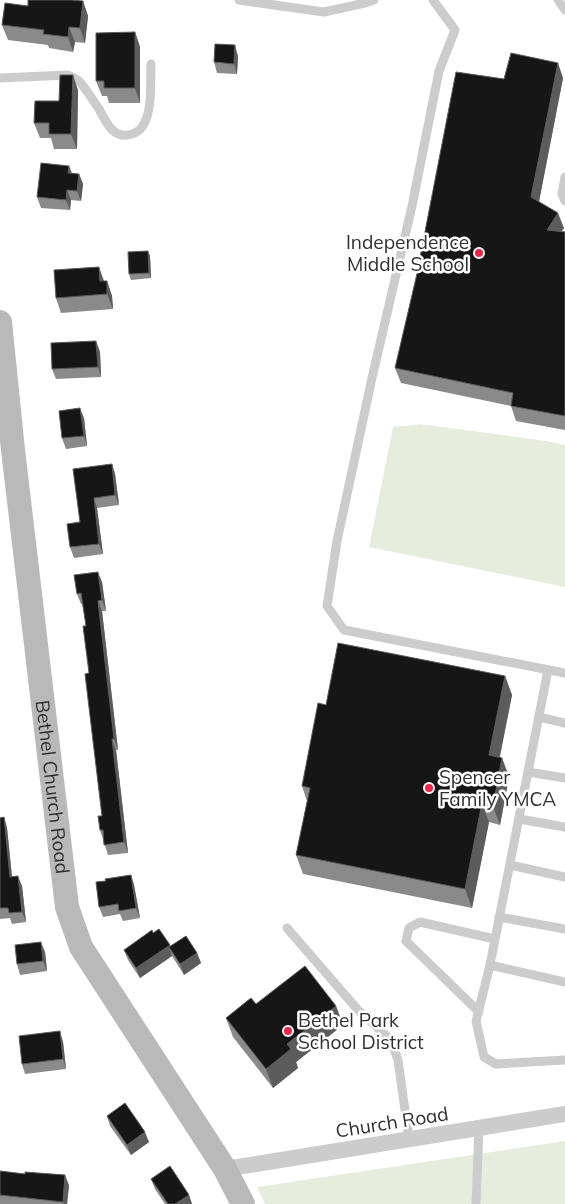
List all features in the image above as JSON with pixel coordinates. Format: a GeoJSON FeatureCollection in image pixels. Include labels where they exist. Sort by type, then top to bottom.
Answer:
{"type":"FeatureCollection","features":[{"type":"Feature","properties":{"kind":"street","name":"Bethel Church Road"},"geometry":{"type":"LineString","coordinates":[[0,322],[6,451],[67,907],[81,947],[225,1169],[243,1204]]}},
{"type":"Feature","properties":{"kind":"street","name":"Church Road"},"geometry":{"type":"LineString","coordinates":[[225,1169],[565,1114]]}},
{"type":"Feature","properties":{"kind":"lane"},"geometry":{"type":"LineString","coordinates":[[239,0],[324,12],[366,4],[374,0]]}},
{"type":"Feature","properties":{"kind":"lane"},"geometry":{"type":"LineString","coordinates":[[433,0],[455,30],[438,71],[412,206],[337,541],[327,606],[344,630],[565,673]]}},
{"type":"Feature","properties":{"kind":"lane"},"geometry":{"type":"LineString","coordinates":[[558,0],[565,10]]}},
{"type":"Feature","properties":{"kind":"lane"},"geometry":{"type":"LineString","coordinates":[[0,78],[68,75],[78,80],[111,130],[123,135],[138,132],[149,113],[151,64]]}},
{"type":"Feature","properties":{"kind":"lane"},"geometry":{"type":"LineString","coordinates":[[565,177],[562,194],[565,202]]}},
{"type":"Feature","properties":{"kind":"lane"},"geometry":{"type":"LineString","coordinates":[[548,670],[490,965],[476,1022],[484,1057],[496,1064],[565,1060]]}},
{"type":"Feature","properties":{"kind":"lane"},"geometry":{"type":"LineString","coordinates":[[539,717],[565,723]]}},
{"type":"Feature","properties":{"kind":"lane"},"geometry":{"type":"LineString","coordinates":[[528,772],[565,778]]}},
{"type":"Feature","properties":{"kind":"lane"},"geometry":{"type":"LineString","coordinates":[[519,819],[565,827]]}},
{"type":"Feature","properties":{"kind":"lane"},"geometry":{"type":"LineString","coordinates":[[510,866],[565,878]]}},
{"type":"Feature","properties":{"kind":"lane"},"geometry":{"type":"LineString","coordinates":[[499,917],[565,930]]}},
{"type":"Feature","properties":{"kind":"lane"},"geometry":{"type":"LineString","coordinates":[[478,1012],[406,941],[409,928],[420,922],[495,939]]}},
{"type":"Feature","properties":{"kind":"lane"},"geometry":{"type":"LineString","coordinates":[[287,928],[358,1010],[390,1040],[398,1060],[409,1139]]}},
{"type":"Feature","properties":{"kind":"lane"},"geometry":{"type":"LineString","coordinates":[[490,965],[565,982]]}},
{"type":"Feature","properties":{"kind":"lane"},"geometry":{"type":"LineString","coordinates":[[476,1204],[479,1128]]}},
{"type":"Feature","properties":{"kind":"green space"},"geometry":{"type":"Polygon","coordinates":[[[421,424],[565,445],[565,587],[369,547],[393,427],[421,424]]]}},
{"type":"Feature","properties":{"kind":"green space"},"geometry":{"type":"Polygon","coordinates":[[[565,1141],[565,1204],[265,1204],[257,1187],[565,1141]]]}},
{"type":"Feature","properties":{"kind":"building"},"geometry":{"type":"Polygon","coordinates":[[[28,0],[83,1],[80,28],[69,27],[68,37],[43,34],[44,30],[2,25],[5,3],[28,6],[28,0]]]}},
{"type":"Feature","properties":{"kind":"building"},"geometry":{"type":"Polygon","coordinates":[[[135,32],[135,88],[104,88],[104,81],[96,81],[96,33],[135,32]]]}},
{"type":"Feature","properties":{"kind":"building"},"geometry":{"type":"Polygon","coordinates":[[[215,44],[235,45],[234,64],[214,62],[215,44]]]}},
{"type":"Feature","properties":{"kind":"building","name":"Independence Middle School"},"geometry":{"type":"Polygon","coordinates":[[[511,53],[558,63],[531,197],[558,213],[547,230],[565,232],[565,416],[511,406],[513,393],[395,368],[416,278],[456,72],[504,79],[511,53]]]}},
{"type":"Feature","properties":{"kind":"building"},"geometry":{"type":"Polygon","coordinates":[[[60,75],[73,75],[71,134],[49,134],[49,123],[34,123],[35,101],[59,101],[60,75]]]}},
{"type":"Feature","properties":{"kind":"building"},"geometry":{"type":"Polygon","coordinates":[[[41,163],[69,166],[68,173],[79,174],[77,191],[67,190],[66,200],[37,197],[41,163]]]}},
{"type":"Feature","properties":{"kind":"building"},"geometry":{"type":"Polygon","coordinates":[[[148,251],[149,273],[129,274],[128,252],[148,251]]]}},
{"type":"Feature","properties":{"kind":"building"},"geometry":{"type":"Polygon","coordinates":[[[99,267],[100,281],[107,281],[107,294],[56,298],[54,270],[99,267]]]}},
{"type":"Feature","properties":{"kind":"building"},"geometry":{"type":"Polygon","coordinates":[[[96,341],[98,367],[52,369],[51,343],[96,341]]]}},
{"type":"Feature","properties":{"kind":"building"},"geometry":{"type":"Polygon","coordinates":[[[80,408],[84,436],[62,438],[59,411],[80,408]]]}},
{"type":"Feature","properties":{"kind":"building"},"geometry":{"type":"Polygon","coordinates":[[[112,464],[115,495],[94,498],[99,544],[70,547],[67,524],[80,522],[73,469],[112,464]]]}},
{"type":"Feature","properties":{"kind":"building"},"geometry":{"type":"Polygon","coordinates":[[[98,572],[102,600],[98,601],[124,842],[104,845],[103,830],[100,830],[98,816],[102,816],[85,674],[89,673],[83,626],[86,626],[81,593],[77,594],[74,575],[98,572]]]}},
{"type":"Feature","properties":{"kind":"building"},"geometry":{"type":"Polygon","coordinates":[[[338,643],[505,676],[489,755],[502,758],[493,806],[482,803],[465,889],[296,855],[310,788],[302,786],[318,703],[326,705],[338,643]]]}},
{"type":"Feature","properties":{"kind":"building"},"geometry":{"type":"Polygon","coordinates":[[[4,817],[10,877],[18,876],[22,912],[9,913],[8,908],[0,908],[0,818],[4,817]]]}},
{"type":"Feature","properties":{"kind":"building"},"geometry":{"type":"Polygon","coordinates":[[[131,875],[136,908],[119,911],[118,904],[99,907],[96,882],[131,875]]]}},
{"type":"Feature","properties":{"kind":"building"},"geometry":{"type":"Polygon","coordinates":[[[159,929],[170,945],[136,968],[124,950],[152,930],[153,933],[159,929]]]}},
{"type":"Feature","properties":{"kind":"building"},"geometry":{"type":"Polygon","coordinates":[[[186,936],[197,953],[180,964],[169,947],[186,936]]]}},
{"type":"Feature","properties":{"kind":"building"},"geometry":{"type":"Polygon","coordinates":[[[41,942],[43,961],[17,964],[15,945],[41,942]]]}},
{"type":"Feature","properties":{"kind":"building","name":"Bethel Park School District"},"geometry":{"type":"Polygon","coordinates":[[[305,966],[336,1006],[287,1044],[291,1049],[266,1069],[226,1018],[251,998],[256,1004],[305,966]]]}},
{"type":"Feature","properties":{"kind":"building"},"geometry":{"type":"Polygon","coordinates":[[[60,1031],[63,1059],[22,1064],[19,1036],[60,1031]]]}},
{"type":"Feature","properties":{"kind":"building"},"geometry":{"type":"Polygon","coordinates":[[[125,1103],[145,1132],[127,1145],[107,1116],[125,1103]]]}},
{"type":"Feature","properties":{"kind":"building"},"geometry":{"type":"Polygon","coordinates":[[[170,1166],[189,1195],[175,1204],[168,1204],[151,1179],[170,1166]]]}},
{"type":"Feature","properties":{"kind":"building"},"geometry":{"type":"Polygon","coordinates":[[[0,1171],[65,1175],[63,1202],[0,1195],[0,1171]]]}},
{"type":"Feature","properties":{"kind":"place","name":"Independence Middle School"},"geometry":{"type":"Point","coordinates":[479,253]}},
{"type":"Feature","properties":{"kind":"place","name":"Spencer Family YMCA"},"geometry":{"type":"Point","coordinates":[429,788]}},
{"type":"Feature","properties":{"kind":"place","name":"Bethel Park School District"},"geometry":{"type":"Point","coordinates":[288,1031]}}]}
